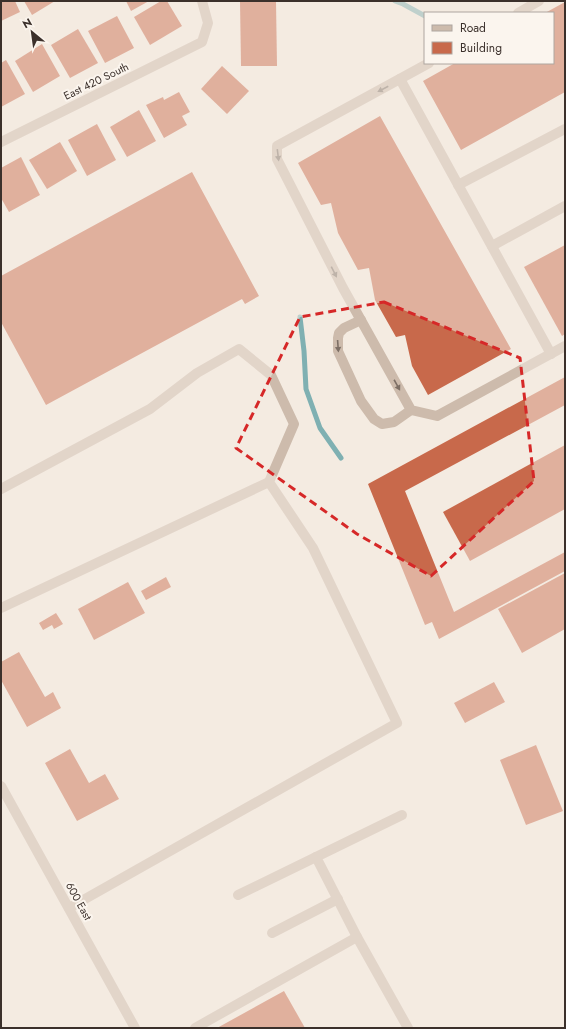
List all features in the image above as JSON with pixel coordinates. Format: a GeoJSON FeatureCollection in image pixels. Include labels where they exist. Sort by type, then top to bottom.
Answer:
{"type":"FeatureCollection","features":[{"type":"Feature","properties":{"kind":"street","name":"East 420 South"},"geometry":{"type":"LineString","coordinates":[[1,142],[202,42],[208,23],[202,1]]}},
{"type":"Feature","properties":{"kind":"street"},"geometry":{"type":"LineString","coordinates":[[520,12],[539,1]]}},
{"type":"Feature","properties":{"kind":"street"},"geometry":{"type":"LineString","coordinates":[[427,64],[277,146],[277,159],[342,288],[411,410],[437,416],[565,346]]}},
{"type":"Feature","properties":{"kind":"street"},"geometry":{"type":"LineString","coordinates":[[400,79],[551,354]]}},
{"type":"Feature","properties":{"kind":"street"},"geometry":{"type":"LineString","coordinates":[[458,185],[565,129]]}},
{"type":"Feature","properties":{"kind":"street"},"geometry":{"type":"LineString","coordinates":[[492,246],[565,206]]}},
{"type":"Feature","properties":{"kind":"street"},"geometry":{"type":"LineString","coordinates":[[361,320],[344,328],[339,333],[338,338],[338,352],[360,401],[374,419],[382,424],[394,422],[411,410]]}},
{"type":"Feature","properties":{"kind":"street"},"geometry":{"type":"LineString","coordinates":[[1,489],[150,409],[197,373],[239,350],[271,375],[294,424],[269,482],[1,608]]}},
{"type":"Feature","properties":{"kind":"street"},"geometry":{"type":"LineString","coordinates":[[69,908],[396,723],[313,548],[269,482]]}},
{"type":"Feature","properties":{"kind":"street","name":"600 East"},"geometry":{"type":"LineString","coordinates":[[1,786],[136,1028]]}},
{"type":"Feature","properties":{"kind":"street"},"geometry":{"type":"LineString","coordinates":[[238,895],[402,815]]}},
{"type":"Feature","properties":{"kind":"street"},"geometry":{"type":"LineString","coordinates":[[316,857],[358,938],[408,1028]]}},
{"type":"Feature","properties":{"kind":"street"},"geometry":{"type":"LineString","coordinates":[[272,933],[338,899]]}},
{"type":"Feature","properties":{"kind":"street"},"geometry":{"type":"LineString","coordinates":[[195,1028],[358,938]]}},
{"type":"Feature","properties":{"kind":"highlighted area"},"geometry":{"type":"Polygon","coordinates":[[[384,302],[520,358],[534,481],[431,576],[357,534],[236,448],[300,317],[384,302]]]}},
{"type":"Feature","properties":{"kind":"building"},"geometry":{"type":"Polygon","coordinates":[[[1,1],[15,1],[20,12],[1,21],[1,1]]]}},
{"type":"Feature","properties":{"kind":"building"},"geometry":{"type":"Polygon","coordinates":[[[24,1],[55,1],[32,15],[24,1]]]}},
{"type":"Feature","properties":{"kind":"building"},"geometry":{"type":"Polygon","coordinates":[[[126,1],[149,1],[131,11],[126,1]]]}},
{"type":"Feature","properties":{"kind":"building"},"geometry":{"type":"Polygon","coordinates":[[[161,1],[167,1],[182,26],[150,45],[134,17],[161,1]]]}},
{"type":"Feature","properties":{"kind":"building"},"geometry":{"type":"Polygon","coordinates":[[[240,1],[276,1],[277,66],[241,66],[240,1]]]}},
{"type":"Feature","properties":{"kind":"building"},"geometry":{"type":"Polygon","coordinates":[[[565,2],[565,92],[461,150],[423,81],[453,64],[554,64],[554,12],[547,12],[565,2]]]}},
{"type":"Feature","properties":{"kind":"building"},"geometry":{"type":"Polygon","coordinates":[[[117,16],[134,48],[105,63],[88,31],[117,16]]]}},
{"type":"Feature","properties":{"kind":"building"},"geometry":{"type":"Polygon","coordinates":[[[78,29],[98,63],[70,78],[51,45],[78,29]]]}},
{"type":"Feature","properties":{"kind":"building"},"geometry":{"type":"Polygon","coordinates":[[[42,44],[60,76],[33,92],[15,61],[42,44]]]}},
{"type":"Feature","properties":{"kind":"building"},"geometry":{"type":"Polygon","coordinates":[[[6,60],[25,94],[1,107],[1,63],[6,60]]]}},
{"type":"Feature","properties":{"kind":"building"},"geometry":{"type":"Polygon","coordinates":[[[222,66],[249,91],[227,114],[201,89],[222,66]]]}},
{"type":"Feature","properties":{"kind":"building"},"geometry":{"type":"Polygon","coordinates":[[[179,92],[190,112],[182,116],[187,125],[164,138],[146,105],[163,97],[164,100],[179,92]]]}},
{"type":"Feature","properties":{"kind":"building"},"geometry":{"type":"Polygon","coordinates":[[[139,110],[156,141],[127,157],[110,127],[139,110]]]}},
{"type":"Feature","properties":{"kind":"building"},"geometry":{"type":"Polygon","coordinates":[[[380,116],[511,349],[428,395],[412,366],[405,335],[396,337],[375,300],[369,268],[358,270],[338,233],[331,203],[321,205],[298,163],[380,116]]]}},
{"type":"Feature","properties":{"kind":"building"},"geometry":{"type":"Polygon","coordinates":[[[97,124],[116,160],[87,176],[68,140],[97,124]]]}},
{"type":"Feature","properties":{"kind":"building"},"geometry":{"type":"Polygon","coordinates":[[[60,142],[77,171],[47,189],[29,160],[60,142]]]}},
{"type":"Feature","properties":{"kind":"building"},"geometry":{"type":"Polygon","coordinates":[[[21,157],[40,195],[9,212],[1,198],[1,168],[21,157]]]}},
{"type":"Feature","properties":{"kind":"building"},"geometry":{"type":"Polygon","coordinates":[[[192,172],[259,296],[245,304],[242,299],[46,405],[1,322],[1,276],[192,172]]]}},
{"type":"Feature","properties":{"kind":"building"},"geometry":{"type":"Polygon","coordinates":[[[565,245],[565,334],[562,336],[524,267],[565,245]]]}},
{"type":"Feature","properties":{"kind":"building"},"geometry":{"type":"Polygon","coordinates":[[[565,377],[565,405],[405,491],[454,612],[565,552],[565,571],[439,639],[432,622],[425,625],[368,484],[565,377]]]}},
{"type":"Feature","properties":{"kind":"building"},"geometry":{"type":"Polygon","coordinates":[[[565,445],[565,509],[470,561],[443,512],[565,445]]]}},
{"type":"Feature","properties":{"kind":"building"},"geometry":{"type":"Polygon","coordinates":[[[565,573],[565,629],[522,653],[498,609],[565,573]]]}},
{"type":"Feature","properties":{"kind":"building"},"geometry":{"type":"Polygon","coordinates":[[[166,577],[171,587],[146,600],[141,591],[166,577]]]}},
{"type":"Feature","properties":{"kind":"building"},"geometry":{"type":"Polygon","coordinates":[[[128,582],[145,613],[94,640],[78,609],[128,582]]]}},
{"type":"Feature","properties":{"kind":"building"},"geometry":{"type":"Polygon","coordinates":[[[56,613],[63,624],[54,629],[52,625],[43,630],[39,623],[56,613]]]}},
{"type":"Feature","properties":{"kind":"building"},"geometry":{"type":"Polygon","coordinates":[[[19,652],[45,697],[53,692],[61,708],[27,727],[1,680],[1,662],[19,652]]]}},
{"type":"Feature","properties":{"kind":"building"},"geometry":{"type":"Polygon","coordinates":[[[494,682],[505,702],[465,723],[454,703],[494,682]]]}},
{"type":"Feature","properties":{"kind":"building"},"geometry":{"type":"Polygon","coordinates":[[[536,745],[563,811],[526,825],[500,760],[536,745]]]}},
{"type":"Feature","properties":{"kind":"building"},"geometry":{"type":"Polygon","coordinates":[[[70,749],[89,783],[105,774],[119,799],[77,821],[45,763],[70,749]]]}},
{"type":"Feature","properties":{"kind":"building"},"geometry":{"type":"Polygon","coordinates":[[[284,991],[305,1028],[217,1028],[284,991]]]}},
{"type":"Feature","properties":{"kind":"waterway"},"geometry":{"type":"LineString","coordinates":[[395,1],[424,15]]}},
{"type":"Feature","properties":{"kind":"waterway"},"geometry":{"type":"LineString","coordinates":[[300,317],[306,389],[320,428],[341,458]]}}]}
